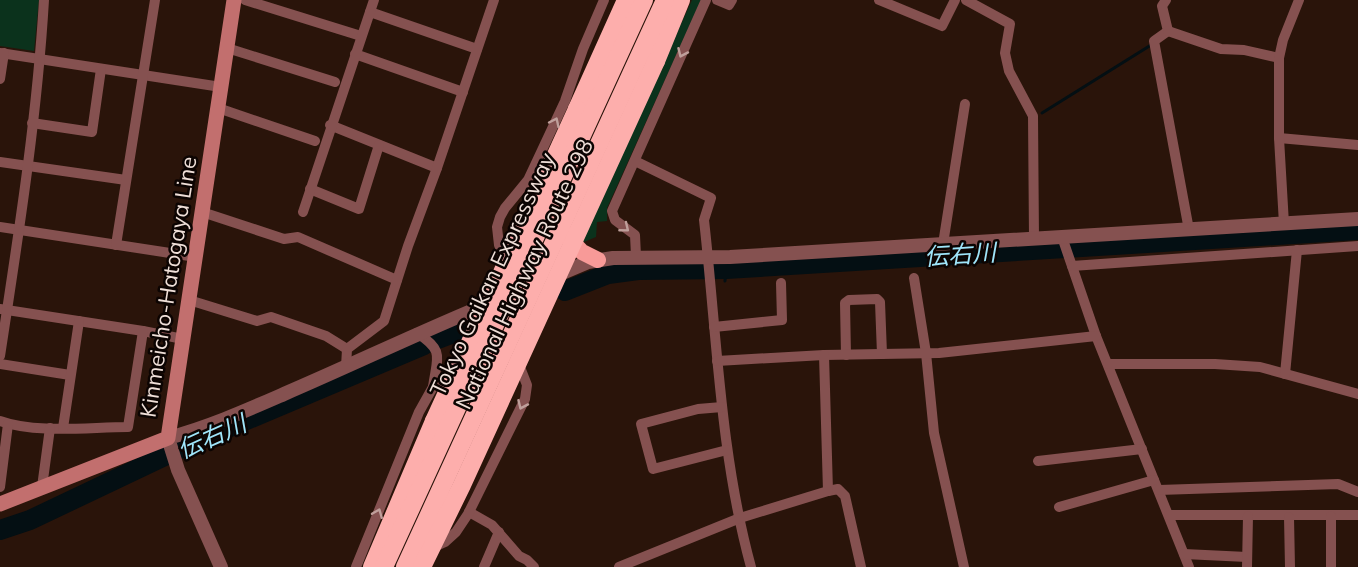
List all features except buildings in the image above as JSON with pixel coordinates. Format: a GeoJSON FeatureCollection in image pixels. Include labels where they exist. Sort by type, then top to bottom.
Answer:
{"type":"FeatureCollection","features":[{"type":"Feature","properties":{"kind":"highway"},"geometry":{"type":"LineString","coordinates":[[374,567],[434,421],[626,0]]}},
{"type":"Feature","properties":{"kind":"highway","name":"National Highway Route 298"},"geometry":{"type":"LineString","coordinates":[[374,567],[635,0]]}},
{"type":"Feature","properties":{"kind":"highway","name":"Tokyo Gaikan Expressway"},"geometry":{"type":"LineString","coordinates":[[384,567],[644,0]]}},
{"type":"Feature","properties":{"kind":"highway","name":"Tokyo Gaikan Expressway"},"geometry":{"type":"LineString","coordinates":[[405,567],[665,0]]}},
{"type":"Feature","properties":{"kind":"highway","name":"National Highway Route 298"},"geometry":{"type":"LineString","coordinates":[[419,562],[675,0]]}},
{"type":"Feature","properties":{"kind":"highway"},"geometry":{"type":"LineString","coordinates":[[419,562],[462,485],[656,61],[681,0]]}},
{"type":"Feature","properties":{"kind":"highway"},"geometry":{"type":"LineString","coordinates":[[566,235],[582,252],[598,260]]}},
{"type":"Feature","properties":{"kind":"main road","name":"Kinmeicho-Hatogaya Line"},"geometry":{"type":"LineString","coordinates":[[0,504],[168,438],[234,0]]}},
{"type":"Feature","properties":{"kind":"street"},"geometry":{"type":"LineString","coordinates":[[0,356],[3,310],[19,230],[27,166],[40,58],[44,0]]}},
{"type":"Feature","properties":{"kind":"street"},"geometry":{"type":"LineString","coordinates":[[116,245],[155,0]]}},
{"type":"Feature","properties":{"kind":"street"},"geometry":{"type":"LineString","coordinates":[[245,0],[362,36]]}},
{"type":"Feature","properties":{"kind":"street"},"geometry":{"type":"LineString","coordinates":[[303,212],[374,0]]}},
{"type":"Feature","properties":{"kind":"street"},"geometry":{"type":"LineString","coordinates":[[346,367],[347,349],[384,321],[494,0]]}},
{"type":"Feature","properties":{"kind":"street"},"geometry":{"type":"LineString","coordinates":[[514,264],[503,254],[499,245],[497,227],[500,217],[528,180],[565,100],[604,0]]}},
{"type":"Feature","properties":{"kind":"street"},"geometry":{"type":"LineString","coordinates":[[636,256],[635,236],[615,219],[612,211],[706,0]]}},
{"type":"Feature","properties":{"kind":"street"},"geometry":{"type":"LineString","coordinates":[[717,0],[729,5],[732,0]]}},
{"type":"Feature","properties":{"kind":"street"},"geometry":{"type":"LineString","coordinates":[[879,0],[942,26],[955,0]]}},
{"type":"Feature","properties":{"kind":"street"},"geometry":{"type":"LineString","coordinates":[[966,0],[1010,24],[1005,53],[1009,71],[1033,116],[1034,239]]}},
{"type":"Feature","properties":{"kind":"street"},"geometry":{"type":"LineString","coordinates":[[1166,0],[1162,6],[1168,31]]}},
{"type":"Feature","properties":{"kind":"street"},"geometry":{"type":"LineString","coordinates":[[1284,224],[1279,138],[1279,58],[1283,40],[1299,0]]}},
{"type":"Feature","properties":{"kind":"street"},"geometry":{"type":"LineString","coordinates":[[370,12],[477,49]]}},
{"type":"Feature","properties":{"kind":"street"},"geometry":{"type":"LineString","coordinates":[[1168,31],[1221,49],[1244,50],[1279,58]]}},
{"type":"Feature","properties":{"kind":"street"},"geometry":{"type":"LineString","coordinates":[[1168,31],[1154,41],[1189,230]]}},
{"type":"Feature","properties":{"kind":"street"},"geometry":{"type":"LineString","coordinates":[[227,48],[335,82]]}},
{"type":"Feature","properties":{"kind":"street"},"geometry":{"type":"LineString","coordinates":[[0,78],[2,53],[221,87]]}},
{"type":"Feature","properties":{"kind":"street"},"geometry":{"type":"LineString","coordinates":[[355,54],[463,92]]}},
{"type":"Feature","properties":{"kind":"street"},"geometry":{"type":"LineString","coordinates":[[32,123],[92,132],[101,69]]}},
{"type":"Feature","properties":{"kind":"street"},"geometry":{"type":"LineString","coordinates":[[943,244],[965,104]]}},
{"type":"Feature","properties":{"kind":"street"},"geometry":{"type":"LineString","coordinates":[[218,108],[315,141]]}},
{"type":"Feature","properties":{"kind":"street"},"geometry":{"type":"LineString","coordinates":[[330,126],[437,168]]}},
{"type":"Feature","properties":{"kind":"street"},"geometry":{"type":"LineString","coordinates":[[1279,138],[1358,144]]}},
{"type":"Feature","properties":{"kind":"street"},"geometry":{"type":"LineString","coordinates":[[310,189],[359,209],[379,145]]}},
{"type":"Feature","properties":{"kind":"street"},"geometry":{"type":"LineString","coordinates":[[635,160],[711,198],[704,220],[717,361],[727,450],[751,567]]}},
{"type":"Feature","properties":{"kind":"street"},"geometry":{"type":"LineString","coordinates":[[0,162],[126,180]]}},
{"type":"Feature","properties":{"kind":"street"},"geometry":{"type":"LineString","coordinates":[[202,212],[284,239],[298,237],[397,280]]}},
{"type":"Feature","properties":{"kind":"street"},"geometry":{"type":"LineString","coordinates":[[221,567],[178,469],[168,438],[207,427],[346,367],[417,333],[598,260],[636,256],[708,261],[943,244],[1063,239],[1358,219]]}},
{"type":"Feature","properties":{"kind":"street"},"geometry":{"type":"LineString","coordinates":[[0,227],[196,257]]}},
{"type":"Feature","properties":{"kind":"street"},"geometry":{"type":"LineString","coordinates":[[1063,239],[1096,336],[1189,567]]}},
{"type":"Feature","properties":{"kind":"street"},"geometry":{"type":"LineString","coordinates":[[1071,264],[1358,246]]}},
{"type":"Feature","properties":{"kind":"street"},"geometry":{"type":"LineString","coordinates":[[1285,374],[1297,250]]}},
{"type":"Feature","properties":{"kind":"street"},"geometry":{"type":"LineString","coordinates":[[914,278],[926,353],[934,433],[964,567]]}},
{"type":"Feature","properties":{"kind":"street"},"geometry":{"type":"LineString","coordinates":[[714,327],[782,320],[781,283]]}},
{"type":"Feature","properties":{"kind":"street"},"geometry":{"type":"LineString","coordinates":[[846,355],[845,303],[849,300],[878,299],[882,354]]}},
{"type":"Feature","properties":{"kind":"street"},"geometry":{"type":"LineString","coordinates":[[189,300],[257,321],[271,317],[326,336],[347,349]]}},
{"type":"Feature","properties":{"kind":"street"},"geometry":{"type":"LineString","coordinates":[[3,310],[183,339]]}},
{"type":"Feature","properties":{"kind":"street"},"geometry":{"type":"LineString","coordinates":[[63,428],[79,321]]}},
{"type":"Feature","properties":{"kind":"street"},"geometry":{"type":"LineString","coordinates":[[0,488],[4,423],[50,428],[128,427],[143,331]]}},
{"type":"Feature","properties":{"kind":"street"},"geometry":{"type":"LineString","coordinates":[[356,567],[419,412],[433,387],[438,354],[433,343],[417,333]]}},
{"type":"Feature","properties":{"kind":"street"},"geometry":{"type":"LineString","coordinates":[[717,361],[824,355],[939,353],[1096,336]]}},
{"type":"Feature","properties":{"kind":"street"},"geometry":{"type":"LineString","coordinates":[[419,562],[456,532],[469,512],[525,399],[527,385],[514,350]]}},
{"type":"Feature","properties":{"kind":"street"},"geometry":{"type":"LineString","coordinates":[[824,355],[828,491]]}},
{"type":"Feature","properties":{"kind":"street"},"geometry":{"type":"LineString","coordinates":[[0,364],[70,375]]}},
{"type":"Feature","properties":{"kind":"street"},"geometry":{"type":"LineString","coordinates":[[1108,364],[1215,364],[1260,367],[1358,394]]}},
{"type":"Feature","properties":{"kind":"street"},"geometry":{"type":"LineString","coordinates":[[433,387],[461,379]]}},
{"type":"Feature","properties":{"kind":"street"},"geometry":{"type":"LineString","coordinates":[[722,407],[698,410],[641,424],[653,469],[727,450]]}},
{"type":"Feature","properties":{"kind":"street"},"geometry":{"type":"LineString","coordinates":[[42,487],[50,428]]}},
{"type":"Feature","properties":{"kind":"street"},"geometry":{"type":"LineString","coordinates":[[1038,461],[1142,449]]}},
{"type":"Feature","properties":{"kind":"street"},"geometry":{"type":"LineString","coordinates":[[1059,507],[1157,485],[1338,484],[1358,492]]}},
{"type":"Feature","properties":{"kind":"street"},"geometry":{"type":"LineString","coordinates":[[619,567],[740,518],[838,489],[845,496],[861,567]]}},
{"type":"Feature","properties":{"kind":"street"},"geometry":{"type":"LineString","coordinates":[[469,512],[492,525],[519,556],[534,567]]}},
{"type":"Feature","properties":{"kind":"street"},"geometry":{"type":"LineString","coordinates":[[1169,515],[1289,517],[1358,515]]}},
{"type":"Feature","properties":{"kind":"street"},"geometry":{"type":"LineString","coordinates":[[1184,554],[1247,562],[1248,516]]}},
{"type":"Feature","properties":{"kind":"street"},"geometry":{"type":"LineString","coordinates":[[1331,516],[1331,567]]}},
{"type":"Feature","properties":{"kind":"street"},"geometry":{"type":"LineString","coordinates":[[1289,517],[1290,567]]}},
{"type":"Feature","properties":{"kind":"street"},"geometry":{"type":"LineString","coordinates":[[484,567],[499,532]]}},
{"type":"Feature","properties":{"kind":"green space"},"geometry":{"type":"Polygon","coordinates":[[[0,0],[39,0],[34,51],[0,46],[0,0]]]}},
{"type":"Feature","properties":{"kind":"green space"},"geometry":{"type":"Polygon","coordinates":[[[692,0],[701,0],[607,208],[607,221],[597,222],[596,237],[581,241],[692,0]]]}},
{"type":"Feature","properties":{"kind":"waterway"},"geometry":{"type":"LineString","coordinates":[[1042,113],[1151,45]]}},
{"type":"Feature","properties":{"kind":"waterway","name":"伝右川"},"geometry":{"type":"LineString","coordinates":[[565,291],[608,274],[638,270],[726,269],[1358,230]]}},
{"type":"Feature","properties":{"kind":"waterway"},"geometry":{"type":"LineString","coordinates":[[725,281],[726,269]]}},
{"type":"Feature","properties":{"kind":"waterway","name":"伝右川"},"geometry":{"type":"LineString","coordinates":[[438,339],[480,323]]}},
{"type":"Feature","properties":{"kind":"waterway","name":"伝右川"},"geometry":{"type":"LineString","coordinates":[[0,530],[30,520],[192,443],[424,345]]}}]}
